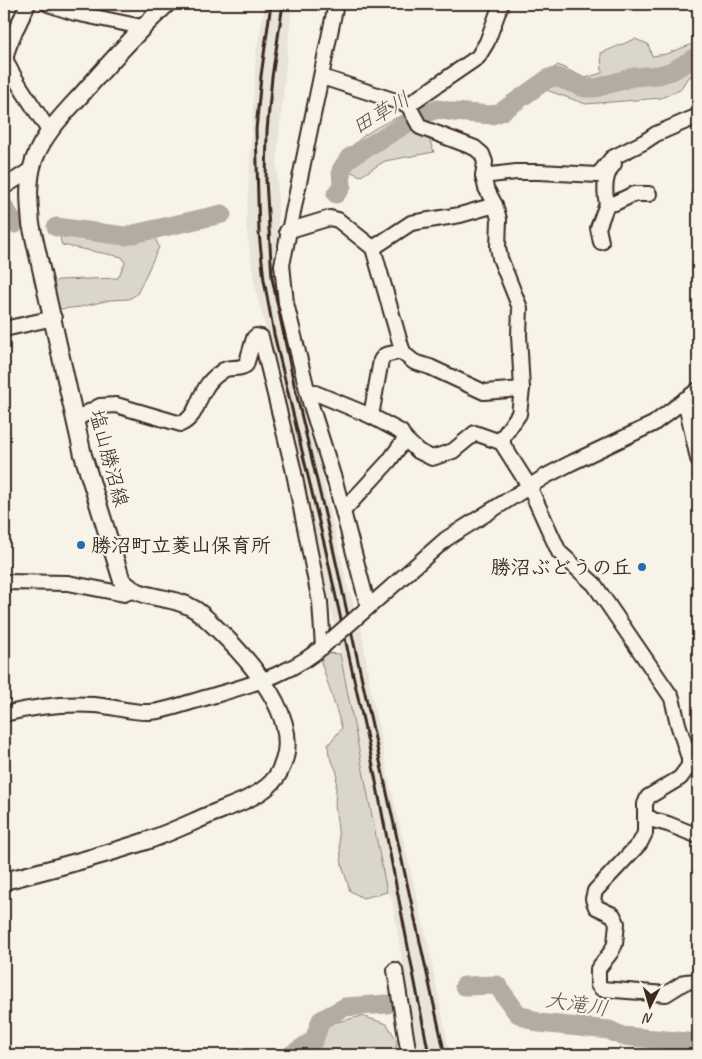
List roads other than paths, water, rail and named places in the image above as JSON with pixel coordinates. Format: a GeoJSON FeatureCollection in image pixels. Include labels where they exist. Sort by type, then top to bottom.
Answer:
{"type":"FeatureCollection","features":[{"type":"Feature","properties":{"kind":"main road","name":"塩山勝沼線"},"geometry":{"type":"LineString","coordinates":[[134,590],[122,581],[83,455],[54,318],[31,224],[29,200],[34,160],[49,131],[142,27],[167,4]]}},
{"type":"Feature","properties":{"kind":"main road"},"geometry":{"type":"LineString","coordinates":[[4,881],[147,841],[246,799],[267,787],[283,765],[287,744],[285,727],[281,715],[262,681],[226,639],[196,611],[182,603],[134,590]]}},
{"type":"Feature","properties":{"kind":"street"},"geometry":{"type":"LineString","coordinates":[[28,4],[8,34],[6,57],[8,68],[49,131]]}},
{"type":"Feature","properties":{"kind":"street"},"geometry":{"type":"LineString","coordinates":[[48,4],[75,13],[142,27]]}},
{"type":"Feature","properties":{"kind":"street"},"geometry":{"type":"LineString","coordinates":[[336,4],[282,265],[286,303],[310,402],[343,511],[366,608]]}},
{"type":"Feature","properties":{"kind":"street"},"geometry":{"type":"LineString","coordinates":[[408,105],[478,57],[488,42],[501,4]]}},
{"type":"Feature","properties":{"kind":"street"},"geometry":{"type":"LineString","coordinates":[[322,77],[408,105],[420,127],[475,148],[482,154],[486,188],[495,204],[499,219],[498,247],[500,258],[520,308],[519,335],[522,389],[519,414],[503,437],[503,443],[529,486],[558,552],[594,584],[672,698],[689,758],[689,766],[680,778],[648,797],[645,804],[646,833],[640,843],[595,891],[592,899],[596,907],[613,914],[616,923],[615,944],[598,969],[598,985],[602,989],[666,994],[685,982],[698,981]]}},
{"type":"Feature","properties":{"kind":"street"},"geometry":{"type":"LineString","coordinates":[[484,176],[539,172],[598,175],[612,158],[656,134],[698,116]]}},
{"type":"Feature","properties":{"kind":"street"},"geometry":{"type":"LineString","coordinates":[[601,242],[598,228],[607,204],[605,194],[607,173],[615,163],[617,156]]}},
{"type":"Feature","properties":{"kind":"street"},"geometry":{"type":"LineString","coordinates":[[4,187],[32,169]]}},
{"type":"Feature","properties":{"kind":"street"},"geometry":{"type":"LineString","coordinates":[[607,204],[634,194],[648,194]]}},
{"type":"Feature","properties":{"kind":"street"},"geometry":{"type":"LineString","coordinates":[[373,248],[411,223],[460,215],[495,204]]}},
{"type":"Feature","properties":{"kind":"street"},"geometry":{"type":"LineString","coordinates":[[288,231],[330,218],[338,220],[373,248],[402,351],[414,362],[430,367],[484,392],[522,389]]}},
{"type":"Feature","properties":{"kind":"street"},"geometry":{"type":"LineString","coordinates":[[4,329],[54,318]]}},
{"type":"Feature","properties":{"kind":"street"},"geometry":{"type":"LineString","coordinates":[[76,419],[100,406],[116,405],[181,424],[190,420],[205,389],[222,370],[228,368],[240,369],[246,365],[254,338],[256,336],[261,337],[293,468],[327,643]]}},
{"type":"Feature","properties":{"kind":"street"},"geometry":{"type":"LineString","coordinates":[[371,416],[380,360],[385,355],[402,351]]}},
{"type":"Feature","properties":{"kind":"street"},"geometry":{"type":"LineString","coordinates":[[308,390],[371,416],[401,432],[405,439],[418,451],[432,458],[452,451],[475,433],[503,443]]}},
{"type":"Feature","properties":{"kind":"street"},"geometry":{"type":"LineString","coordinates":[[4,714],[49,706],[82,705],[95,705],[133,712],[153,712],[262,681],[285,672],[311,657],[446,539],[529,486],[571,463],[653,424],[698,390]]}},
{"type":"Feature","properties":{"kind":"street"},"geometry":{"type":"LineString","coordinates":[[685,399],[698,459]]}},
{"type":"Feature","properties":{"kind":"street"},"geometry":{"type":"LineString","coordinates":[[343,511],[405,439]]}},
{"type":"Feature","properties":{"kind":"street"},"geometry":{"type":"LineString","coordinates":[[4,582],[68,583],[124,594],[134,590]]}},
{"type":"Feature","properties":{"kind":"street"},"geometry":{"type":"LineString","coordinates":[[645,815],[653,820],[698,836]]}},
{"type":"Feature","properties":{"kind":"street"},"geometry":{"type":"LineString","coordinates":[[395,970],[409,1055]]}},
{"type":"Feature","properties":{"kind":"waterway","name":"田草川"},"geometry":{"type":"LineString","coordinates":[[336,194],[342,186],[341,170],[349,158],[423,114],[438,109],[492,115],[501,112],[549,78],[556,77],[585,88],[596,88],[633,77],[659,75],[672,71],[698,56]]}},
{"type":"Feature","properties":{"kind":"waterway","name":"田草川"},"geometry":{"type":"LineString","coordinates":[[4,207],[15,224]]}},
{"type":"Feature","properties":{"kind":"waterway","name":"田草川"},"geometry":{"type":"LineString","coordinates":[[56,227],[125,236],[222,214]]}},
{"type":"Feature","properties":{"kind":"waterway","name":"大滝川"},"geometry":{"type":"LineString","coordinates":[[464,986],[497,985],[517,1013],[539,1023],[609,1030],[622,1036],[698,1043]]}},
{"type":"Feature","properties":{"kind":"waterway","name":"大滝川"},"geometry":{"type":"LineString","coordinates":[[291,1055],[314,1040],[321,1020],[345,1007],[387,1004]]}},
{"type":"Feature","properties":{"kind":"railway"},"geometry":{"type":"LineString","coordinates":[[271,4],[256,130],[259,233],[264,280],[274,334],[325,547],[372,761],[429,1055]]}},
{"type":"Feature","properties":{"kind":"railway"},"geometry":{"type":"LineString","coordinates":[[283,4],[272,77],[267,131],[266,180],[272,278],[294,384],[332,544],[445,1055]]}},
{"type":"Feature","properties":{"kind":"place","name":"勝沼町立菱山保育所"},"geometry":{"type":"Point","coordinates":[81,545]}},
{"type":"Feature","properties":{"kind":"place","name":"勝沼ぶどうの丘"},"geometry":{"type":"Point","coordinates":[642,567]}}]}
